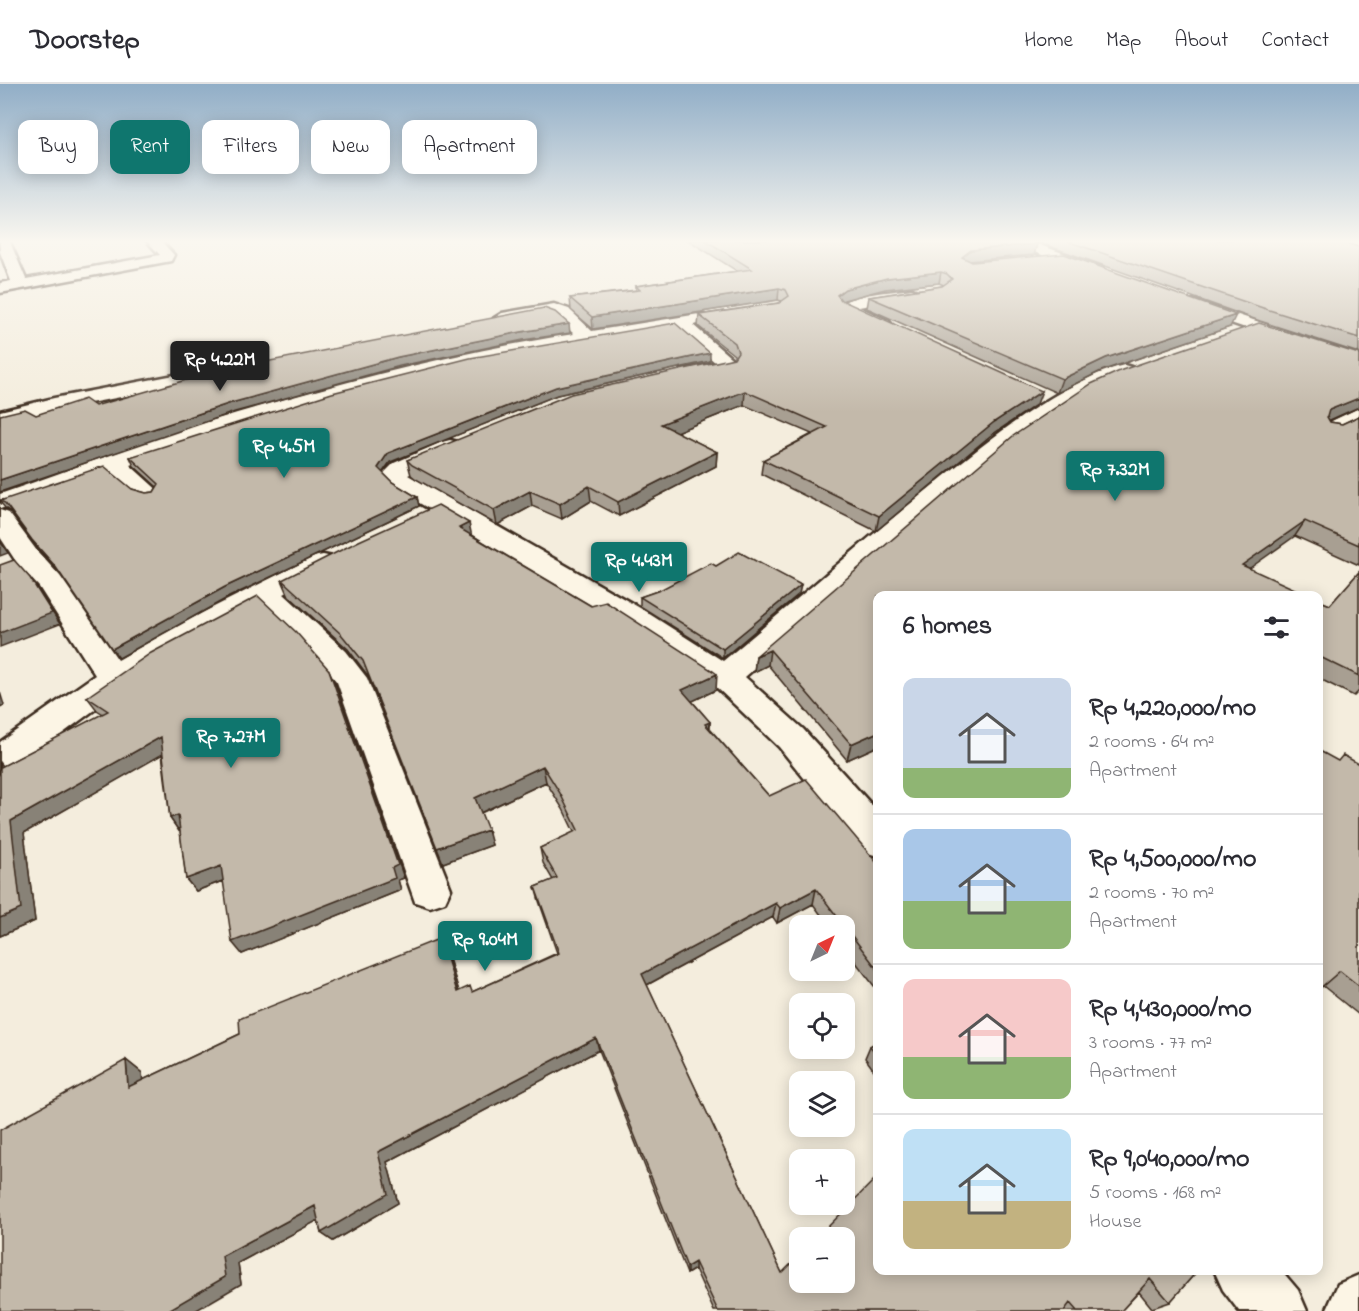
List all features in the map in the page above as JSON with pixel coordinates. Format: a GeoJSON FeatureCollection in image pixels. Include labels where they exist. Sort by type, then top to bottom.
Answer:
{"type":"FeatureCollection","features":[{"type":"Feature","properties":{"kind":"main road"},"geometry":{"type":"LineString","coordinates":[[888,297],[857,302],[846,307],[895,330]]}},
{"type":"Feature","properties":{"kind":"main road"},"geometry":{"type":"LineString","coordinates":[[1178,300],[1359,361]]}},
{"type":"Feature","properties":{"kind":"main road"},"geometry":{"type":"LineString","coordinates":[[479,322],[551,308],[562,313],[588,337]]}},
{"type":"Feature","properties":{"kind":"main road"},"geometry":{"type":"LineString","coordinates":[[0,502],[243,418],[401,374],[490,353],[712,317]]}},
{"type":"Feature","properties":{"kind":"main road"},"geometry":{"type":"LineString","coordinates":[[672,377],[721,368],[728,363],[679,322]]}},
{"type":"Feature","properties":{"kind":"main road"},"geometry":{"type":"LineString","coordinates":[[1219,338],[1253,327]]}},
{"type":"Feature","properties":{"kind":"main road"},"geometry":{"type":"LineString","coordinates":[[725,677],[999,443],[1057,403],[1109,377],[1143,365]]}},
{"type":"Feature","properties":{"kind":"main road"},"geometry":{"type":"LineString","coordinates":[[0,417],[63,402],[242,368]]}},
{"type":"Feature","properties":{"kind":"main road"},"geometry":{"type":"LineString","coordinates":[[1035,393],[1057,403]]}},
{"type":"Feature","properties":{"kind":"main road"},"geometry":{"type":"LineString","coordinates":[[1331,430],[1359,414]]}},
{"type":"Feature","properties":{"kind":"main road"},"geometry":{"type":"LineString","coordinates":[[464,442],[411,463],[394,474],[402,482],[630,615],[725,677],[791,738],[873,834]]}},
{"type":"Feature","properties":{"kind":"main road"},"geometry":{"type":"LineString","coordinates":[[114,463],[150,494]]}},
{"type":"Feature","properties":{"kind":"main road"},"geometry":{"type":"LineString","coordinates":[[414,520],[444,506]]}},
{"type":"Feature","properties":{"kind":"main road"},"geometry":{"type":"LineString","coordinates":[[0,518],[27,557],[50,582],[113,678]]}},
{"type":"Feature","properties":{"kind":"main road"},"geometry":{"type":"LineString","coordinates":[[0,759],[20,748],[113,678],[177,639],[344,553]]}},
{"type":"Feature","properties":{"kind":"main road"},"geometry":{"type":"LineString","coordinates":[[0,567],[27,557]]}},
{"type":"Feature","properties":{"kind":"main road"},"geometry":{"type":"LineString","coordinates":[[265,592],[314,636],[351,678],[430,889]]}},
{"type":"Feature","properties":{"kind":"main road"},"geometry":{"type":"LineString","coordinates":[[1247,1275],[1277,1311]]}},
{"type":"Feature","properties":{"kind":"main road"},"geometry":{"type":"LineString","coordinates":[[1356,1311],[1359,1305]]}},
{"type":"Feature","properties":{"kind":"building"},"geometry":{"type":"Polygon","coordinates":[[[576,297],[719,297],[592,317],[570,298],[576,297]]]}},
{"type":"Feature","properties":{"kind":"building"},"geometry":{"type":"Polygon","coordinates":[[[787,297],[839,297],[1042,391],[994,422],[879,516],[763,460],[827,427],[745,391],[661,424],[717,452],[618,502],[589,486],[560,504],[530,491],[494,510],[412,465],[407,460],[571,394],[734,358],[738,352],[735,343],[699,315],[779,303],[787,297]]]}},
{"type":"Feature","properties":{"kind":"building"},"geometry":{"type":"Polygon","coordinates":[[[870,297],[1186,297],[1236,315],[1106,358],[1062,379],[870,297]]]}},
{"type":"Feature","properties":{"kind":"building"},"geometry":{"type":"Polygon","coordinates":[[[1232,297],[1359,297],[1359,338],[1232,297]]]}},
{"type":"Feature","properties":{"kind":"building"},"geometry":{"type":"Polygon","coordinates":[[[544,308],[555,312],[569,324],[398,357],[231,403],[0,480],[0,415],[25,409],[36,415],[85,399],[95,406],[186,380],[182,378],[544,308]]]}},
{"type":"Feature","properties":{"kind":"building"},"geometry":{"type":"Polygon","coordinates":[[[675,323],[710,353],[556,387],[388,453],[378,468],[392,482],[417,497],[225,587],[112,649],[55,566],[32,540],[5,503],[0,501],[104,466],[132,489],[146,493],[154,492],[159,484],[130,457],[332,393],[470,358],[675,323]]]}},
{"type":"Feature","properties":{"kind":"building"},"geometry":{"type":"Polygon","coordinates":[[[1259,323],[1359,354],[1359,398],[1329,410],[1327,417],[1330,422],[1342,424],[1359,416],[1359,545],[1305,521],[1242,565],[1299,591],[873,591],[873,734],[851,744],[770,650],[756,656],[1013,436],[1091,384],[1122,370],[1259,323]]]}},
{"type":"Feature","properties":{"kind":"building"},"geometry":{"type":"Polygon","coordinates":[[[438,505],[469,523],[459,528],[591,606],[606,602],[717,674],[682,690],[710,722],[705,724],[769,796],[806,779],[873,858],[873,963],[855,940],[855,915],[836,915],[816,889],[780,908],[776,903],[642,974],[782,1273],[789,1266],[789,1293],[855,1293],[855,1227],[828,1227],[840,1215],[855,1215],[855,1199],[873,1181],[873,1275],[1194,1275],[1170,1302],[1150,1279],[1121,1311],[1077,1311],[1070,1303],[1064,1311],[718,1311],[695,1262],[687,1267],[596,1038],[378,1152],[388,1194],[321,1233],[315,1206],[222,1256],[225,1277],[167,1311],[0,1311],[0,1130],[126,1060],[128,1087],[240,1034],[239,1019],[441,938],[457,992],[470,986],[472,992],[559,953],[535,887],[557,878],[540,848],[578,830],[560,793],[543,766],[475,798],[488,830],[437,848],[363,661],[341,634],[282,580],[438,505]]]}},
{"type":"Feature","properties":{"kind":"building"},"geometry":{"type":"Polygon","coordinates":[[[739,552],[801,585],[723,649],[640,597],[660,590],[711,563],[716,566],[739,552]]]}},
{"type":"Feature","properties":{"kind":"building"},"geometry":{"type":"Polygon","coordinates":[[[14,560],[30,578],[52,613],[0,633],[0,565],[14,560]]]}},
{"type":"Feature","properties":{"kind":"building"},"geometry":{"type":"Polygon","coordinates":[[[1359,572],[1359,676],[1323,658],[1323,602],[1330,605],[1359,572]]]}},
{"type":"Feature","properties":{"kind":"building"},"geometry":{"type":"Polygon","coordinates":[[[258,596],[296,632],[329,670],[398,865],[392,868],[395,878],[232,942],[221,866],[186,879],[178,815],[170,818],[161,737],[11,821],[21,909],[0,918],[0,764],[1,767],[108,711],[87,697],[151,653],[258,596]]]}},
{"type":"Feature","properties":{"kind":"building"},"geometry":{"type":"Polygon","coordinates":[[[1323,753],[1338,761],[1343,755],[1359,764],[1359,986],[1340,971],[1323,986],[1323,753]]]}}]}
